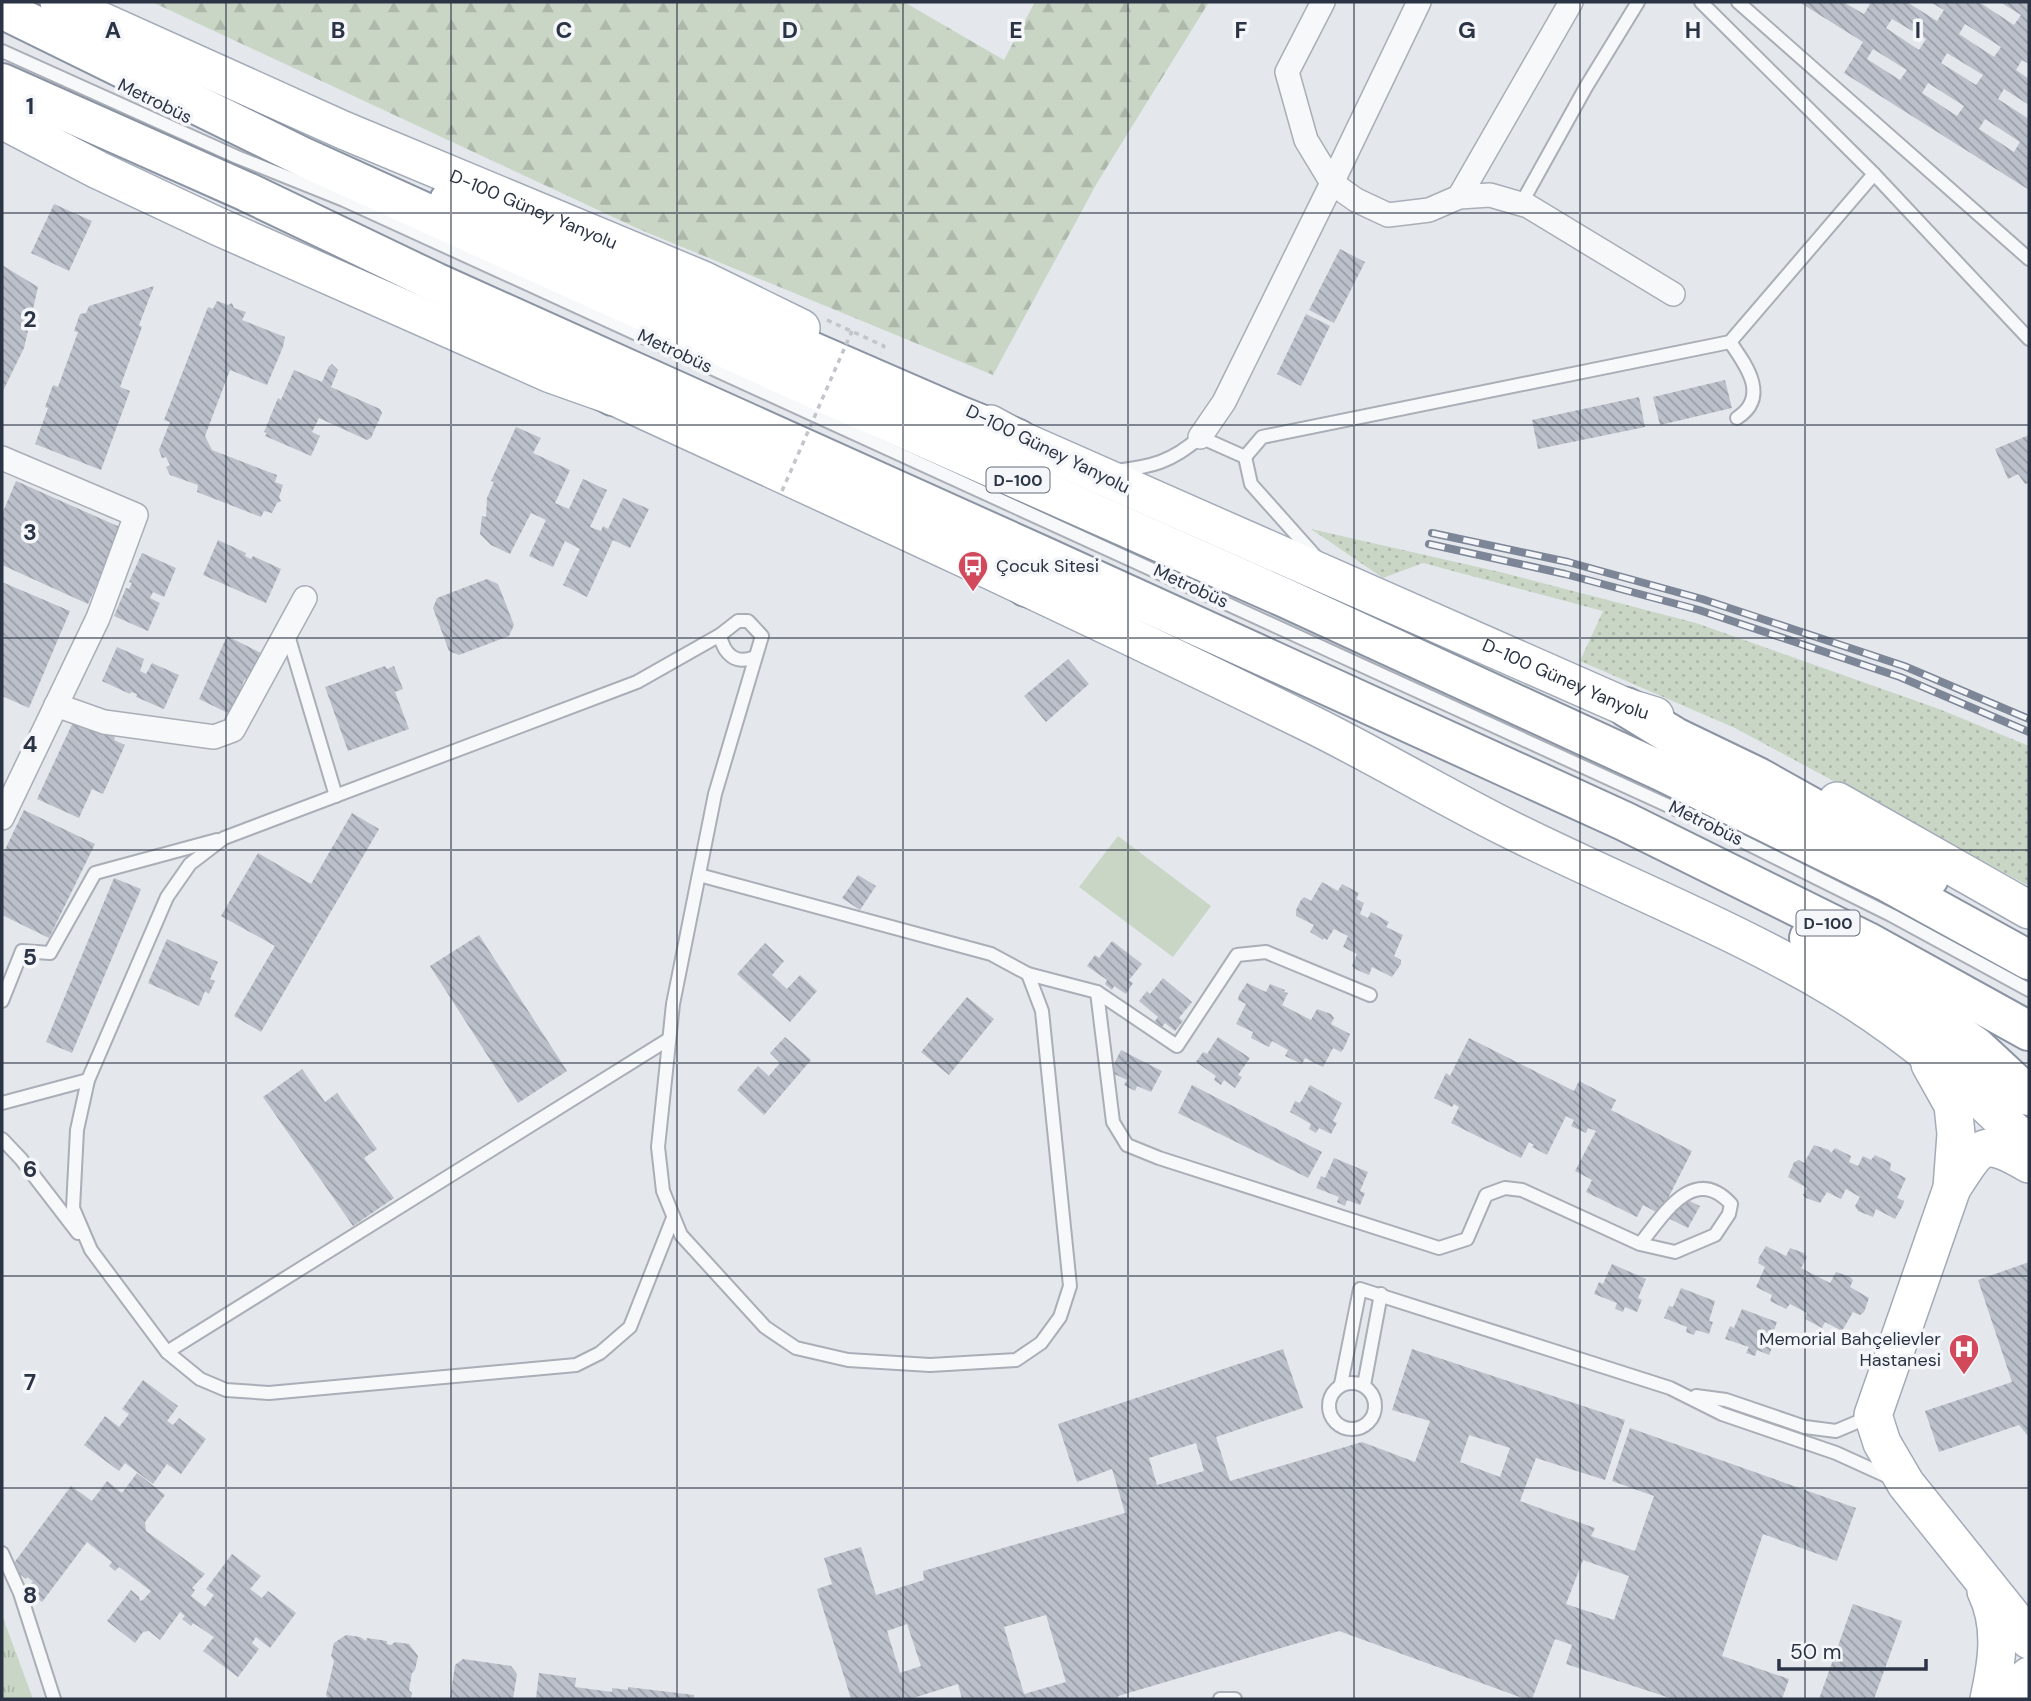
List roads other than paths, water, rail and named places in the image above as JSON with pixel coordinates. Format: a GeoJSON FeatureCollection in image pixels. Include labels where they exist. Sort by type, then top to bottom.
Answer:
{"type":"FeatureCollection","features":[{"type":"Feature","properties":{"kind":"highway","name":"D-100"},"geometry":{"type":"LineString","coordinates":[[2,9],[301,156],[1565,726],[1877,877],[2029,960]]}},
{"type":"Feature","properties":{"kind":"highway","name":"D-100"},"geometry":{"type":"LineString","coordinates":[[2,83],[247,192],[447,287],[1624,821],[1866,942],[2029,1031]]}},
{"type":"Feature","properties":{"kind":"highway"},"geometry":{"type":"LineString","coordinates":[[101,129],[123,149],[173,180],[517,348],[546,359],[613,397]]}},
{"type":"Feature","properties":{"kind":"highway"},"geometry":{"type":"LineString","coordinates":[[385,193],[465,204],[496,214],[1018,439]]}},
{"type":"Feature","properties":{"kind":"highway"},"geometry":{"type":"LineString","coordinates":[[1026,587],[1085,602],[1275,688],[1395,736],[1431,749],[1497,762]]}},
{"type":"Feature","properties":{"kind":"highway"},"geometry":{"type":"LineString","coordinates":[[1626,707],[1675,737],[1758,777],[1833,819],[2029,939]]}},
{"type":"Feature","properties":{"kind":"highway"},"geometry":{"type":"LineString","coordinates":[[1624,821],[1722,886],[1931,1015],[1975,1046],[2029,1096]]}},
{"type":"Feature","properties":{"kind":"main road","name":"D-100 Güney Yanyolu"},"geometry":{"type":"LineString","coordinates":[[59,2],[318,119],[703,280],[877,365],[1018,439],[1215,527],[1626,707],[1713,737],[1780,769],[2029,910]]}},
{"type":"Feature","properties":{"kind":"main road"},"geometry":{"type":"LineString","coordinates":[[2,120],[98,170],[217,226],[551,374],[613,397],[1026,587],[1313,725],[1509,829],[1763,948],[1838,991],[1915,1043],[1975,1092],[2029,1146]]}},
{"type":"Feature","properties":{"kind":"main road"},"geometry":{"type":"LineString","coordinates":[[1915,1043],[1939,1078],[1953,1105],[1956,1134],[1952,1188]]}},
{"type":"Feature","properties":{"kind":"main road"},"geometry":{"type":"LineString","coordinates":[[2025,1629],[1975,1572],[1906,1484],[1882,1444],[1873,1415],[1952,1188],[1975,1152],[1990,1146],[2005,1150],[2029,1164]]}},
{"type":"Feature","properties":{"kind":"main road"},"geometry":{"type":"LineString","coordinates":[[1975,1572],[1988,1594],[1998,1631],[1996,1669],[1989,1699]]}},
{"type":"Feature","properties":{"kind":"main road"},"geometry":{"type":"LineString","coordinates":[[2001,1699],[2029,1676]]}},
{"type":"Feature","properties":{"kind":"street"},"geometry":{"type":"LineString","coordinates":[[1323,2],[1287,72],[1306,140],[1332,183],[1356,200],[1388,215],[1429,210],[1459,197],[1490,195],[1521,204],[1673,294]]}},
{"type":"Feature","properties":{"kind":"street"},"geometry":{"type":"LineString","coordinates":[[1200,437],[1224,402],[1419,2]]}},
{"type":"Feature","properties":{"kind":"street"},"geometry":{"type":"LineString","coordinates":[[1459,197],[1571,2]]}},
{"type":"Feature","properties":{"kind":"street"},"geometry":{"type":"LineString","coordinates":[[2,458],[136,515],[98,618],[2,818]]}},
{"type":"Feature","properties":{"kind":"street"},"geometry":{"type":"LineString","coordinates":[[57,705],[104,722],[214,737],[233,730],[305,598]]}},
{"type":"Feature","properties":{"kind":"lane"},"geometry":{"type":"LineString","coordinates":[[1521,204],[1586,87],[1638,2]]}},
{"type":"Feature","properties":{"kind":"lane"},"geometry":{"type":"LineString","coordinates":[[1701,2],[1874,174],[2029,339]]}},
{"type":"Feature","properties":{"kind":"lane"},"geometry":{"type":"LineString","coordinates":[[1738,2],[2029,258]]}},
{"type":"Feature","properties":{"kind":"lane","name":"Metrobüs"},"geometry":{"type":"LineString","coordinates":[[2,51],[237,157],[344,200],[1706,822],[1891,915],[2029,990]]}},
{"type":"Feature","properties":{"kind":"lane","name":"Metrobüs"},"geometry":{"type":"LineString","coordinates":[[243,145],[344,200]]}},
{"type":"Feature","properties":{"kind":"lane"},"geometry":{"type":"LineString","coordinates":[[1245,457],[1262,437],[1730,342],[1874,174]]}},
{"type":"Feature","properties":{"kind":"lane"},"geometry":{"type":"LineString","coordinates":[[1730,342],[1747,367],[1755,392],[1747,412],[1737,418]]}},
{"type":"Feature","properties":{"kind":"lane"},"geometry":{"type":"LineString","coordinates":[[1098,473],[1154,464],[1180,454],[1200,437],[1245,457]]}},
{"type":"Feature","properties":{"kind":"lane"},"geometry":{"type":"LineString","coordinates":[[1245,457],[1251,484],[1337,579]]}},
{"type":"Feature","properties":{"kind":"lane"},"geometry":{"type":"LineString","coordinates":[[2,1001],[22,951],[50,953],[95,873],[224,838],[636,682],[720,635],[738,621],[748,621],[762,636],[715,794],[673,1004],[658,1147],[663,1191],[681,1236],[765,1327],[796,1348],[848,1360],[930,1365],[1016,1360],[1041,1343],[1060,1317],[1070,1286],[1042,1011],[1028,974]]}},
{"type":"Feature","properties":{"kind":"lane"},"geometry":{"type":"LineString","coordinates":[[287,631],[336,796]]}},
{"type":"Feature","properties":{"kind":"lane"},"geometry":{"type":"LineString","coordinates":[[720,635],[726,652],[732,657],[746,661],[755,657]]}},
{"type":"Feature","properties":{"kind":"lane"},"geometry":{"type":"LineString","coordinates":[[91,1250],[73,1208],[77,1130],[88,1080],[167,897],[190,864],[224,838]]}},
{"type":"Feature","properties":{"kind":"lane"},"geometry":{"type":"LineString","coordinates":[[699,875],[991,954],[1028,974],[1097,992],[1177,1046],[1237,955],[1266,951],[1370,995]]}},
{"type":"Feature","properties":{"kind":"lane"},"geometry":{"type":"LineString","coordinates":[[1097,992],[1113,1122],[1127,1145],[1172,1163],[1439,1248],[1467,1239],[1486,1195],[1505,1188],[1522,1190],[1640,1244],[1675,1252],[1715,1235],[1729,1214],[1731,1204],[1723,1196],[1705,1188],[1688,1190],[1640,1244]]}},
{"type":"Feature","properties":{"kind":"lane"},"geometry":{"type":"LineString","coordinates":[[167,1352],[669,1039]]}},
{"type":"Feature","properties":{"kind":"lane"},"geometry":{"type":"LineString","coordinates":[[2,1103],[88,1080]]}},
{"type":"Feature","properties":{"kind":"lane"},"geometry":{"type":"LineString","coordinates":[[2,1139],[21,1159],[167,1352],[200,1379],[226,1390],[269,1393],[576,1365],[600,1353],[630,1327],[674,1218]]}},
{"type":"Feature","properties":{"kind":"lane"},"geometry":{"type":"LineString","coordinates":[[1342,1384],[1360,1289],[1670,1388],[1723,1414],[1836,1453],[1906,1484]]}},
{"type":"Feature","properties":{"kind":"lane"},"geometry":{"type":"LineString","coordinates":[[1364,1385],[1381,1294]]}},
{"type":"Feature","properties":{"kind":"lane"},"geometry":{"type":"LineString","coordinates":[[1349,1382],[1364,1385],[1374,1397],[1374,1412],[1365,1424],[1351,1429],[1337,1423],[1329,1410],[1331,1395],[1342,1384],[1349,1382]]}},
{"type":"Feature","properties":{"kind":"lane"},"geometry":{"type":"LineString","coordinates":[[1688,1396],[1726,1400],[1805,1427],[1836,1431],[1873,1415]]}},
{"type":"Feature","properties":{"kind":"lane"},"geometry":{"type":"LineString","coordinates":[[2,1553],[20,1593],[54,1699]]}},
{"type":"Feature","properties":{"kind":"lane"},"geometry":{"type":"LineString","coordinates":[[1220,1699],[1235,1699]]}},
{"type":"Feature","properties":{"kind":"railway"},"geometry":{"type":"LineString","coordinates":[[1432,533],[1568,562],[1702,599],[1904,666],[2029,719]]}},
{"type":"Feature","properties":{"kind":"railway"},"geometry":{"type":"LineString","coordinates":[[1429,544],[1565,574],[1699,610],[1900,677],[2029,732]]}},
{"type":"Feature","properties":{"kind":"place","name":"Çocuk Sitesi"},"geometry":{"type":"Point","coordinates":[973,593]}},
{"type":"Feature","properties":{"kind":"place","name":"Memorial Bahçelievler Hastanesi"},"geometry":{"type":"Point","coordinates":[1964,1376]}}]}
